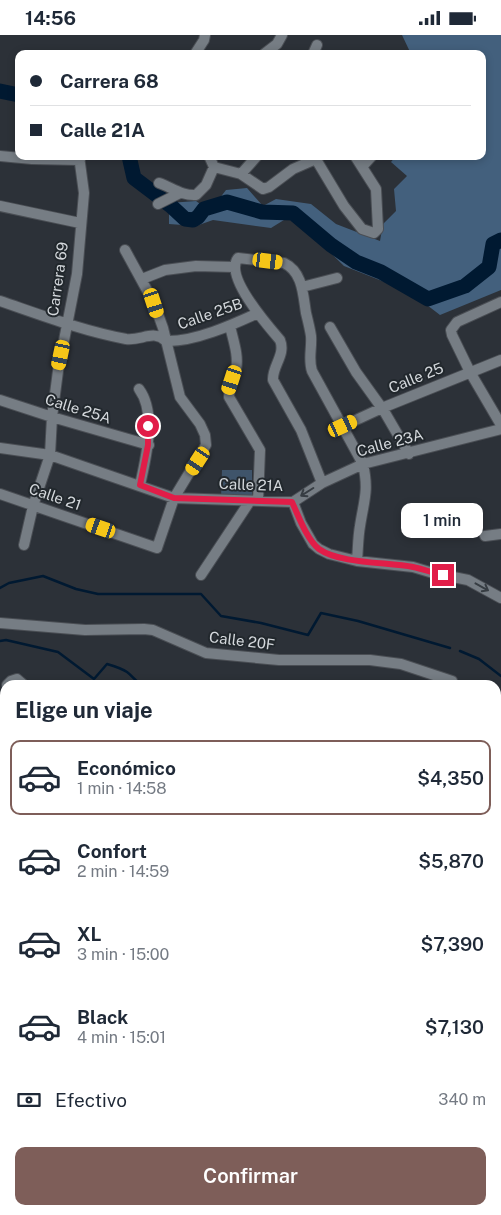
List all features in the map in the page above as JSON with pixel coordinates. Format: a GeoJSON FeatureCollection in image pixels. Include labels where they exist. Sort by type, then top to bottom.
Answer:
{"type":"FeatureCollection","features":[{"type":"Feature","properties":{"kind":"street"},"geometry":{"type":"LineString","coordinates":[[198,50],[205,35]]}},
{"type":"Feature","properties":{"kind":"street"},"geometry":{"type":"LineString","coordinates":[[269,50],[277,44],[282,35]]}},
{"type":"Feature","properties":{"kind":"street"},"geometry":{"type":"LineString","coordinates":[[0,156],[15,157]]}},
{"type":"Feature","properties":{"kind":"street","name":"Carrera 69"},"geometry":{"type":"LineString","coordinates":[[24,545],[33,506],[50,455],[52,417],[58,371],[77,274],[84,193],[80,160]]}},
{"type":"Feature","properties":{"kind":"street"},"geometry":{"type":"LineString","coordinates":[[160,203],[176,195],[196,195],[206,185],[214,167],[211,160]]}},
{"type":"Feature","properties":{"kind":"street"},"geometry":{"type":"LineString","coordinates":[[241,174],[253,160]]}},
{"type":"Feature","properties":{"kind":"street"},"geometry":{"type":"LineString","coordinates":[[214,167],[241,174],[265,189],[293,169],[311,160]]}},
{"type":"Feature","properties":{"kind":"street"},"geometry":{"type":"LineString","coordinates":[[316,160],[344,206],[362,229],[374,233],[378,229],[376,189],[358,160]]}},
{"type":"Feature","properties":{"kind":"street"},"geometry":{"type":"LineString","coordinates":[[362,167],[368,160]]}},
{"type":"Feature","properties":{"kind":"street"},"geometry":{"type":"LineString","coordinates":[[159,183],[170,186],[176,195]]}},
{"type":"Feature","properties":{"kind":"street"},"geometry":{"type":"LineString","coordinates":[[0,206],[80,223]]}},
{"type":"Feature","properties":{"kind":"street"},"geometry":{"type":"LineString","coordinates":[[126,250],[154,303],[180,397],[200,424],[206,445],[174,498]]}},
{"type":"Feature","properties":{"kind":"street"},"geometry":{"type":"LineString","coordinates":[[142,279],[165,270],[236,262],[284,263],[296,273],[302,287],[311,337],[309,361],[312,371],[363,464],[367,493],[360,527],[357,561]]}},
{"type":"Feature","properties":{"kind":"street"},"geometry":{"type":"LineString","coordinates":[[236,262],[238,280],[258,313],[282,345],[282,353],[273,373],[273,380],[301,430],[322,483]]}},
{"type":"Feature","properties":{"kind":"street"},"geometry":{"type":"LineString","coordinates":[[302,287],[337,278]]}},
{"type":"Feature","properties":{"kind":"street","name":"Calle 25B"},"geometry":{"type":"LineString","coordinates":[[0,301],[68,324],[128,339],[155,335],[160,336],[166,341],[182,341],[230,326],[258,313]]}},
{"type":"Feature","properties":{"kind":"street"},"geometry":{"type":"LineString","coordinates":[[501,302],[457,322],[451,329],[452,335],[470,372],[501,425]]}},
{"type":"Feature","properties":{"kind":"street"},"geometry":{"type":"LineString","coordinates":[[200,575],[254,501],[260,450],[229,397],[229,391],[236,370],[237,355],[230,326]]}},
{"type":"Feature","properties":{"kind":"street"},"geometry":{"type":"LineString","coordinates":[[330,327],[356,373],[382,408],[408,454]]}},
{"type":"Feature","properties":{"kind":"street","name":"Calle 25"},"geometry":{"type":"LineString","coordinates":[[343,426],[382,408],[501,361]]}},
{"type":"Feature","properties":{"kind":"street"},"geometry":{"type":"LineString","coordinates":[[139,389],[144,395],[147,407],[148,445],[140,485]]}},
{"type":"Feature","properties":{"kind":"street","name":"Calle 25A"},"geometry":{"type":"LineString","coordinates":[[0,400],[148,445]]}},
{"type":"Feature","properties":{"kind":"street","name":"Calle 23A"},"geometry":{"type":"LineString","coordinates":[[292,502],[322,483],[363,464],[501,429]]}},
{"type":"Feature","properties":{"kind":"street","name":"Calle 21A"},"geometry":{"type":"LineString","coordinates":[[0,448],[50,455],[174,498],[292,502],[314,544],[329,554],[357,561],[414,567],[468,580],[501,598]]}},
{"type":"Feature","properties":{"kind":"street","name":"Calle 21"},"geometry":{"type":"LineString","coordinates":[[0,494],[157,548],[174,498]]}},
{"type":"Feature","properties":{"kind":"street"},"geometry":{"type":"LineString","coordinates":[[485,536],[501,534]]}},
{"type":"Feature","properties":{"kind":"street","name":"Calle 20F"},"geometry":{"type":"LineString","coordinates":[[0,623],[85,629],[153,630],[206,653],[279,660],[370,660],[401,664],[444,680]]}},
{"type":"Feature","properties":{"kind":"shaded area"},"geometry":{"type":"Polygon","coordinates":[[[402,35],[501,35],[501,290],[440,315],[410,292],[344,266],[292,215],[271,228],[213,220],[196,226],[169,224],[169,203],[196,201],[210,211],[226,190],[247,188],[263,206],[276,199],[311,204],[336,224],[380,241],[383,224],[396,211],[394,189],[407,176],[391,162],[393,160],[486,160],[486,50],[409,50],[402,35]]]}},
{"type":"Feature","properties":{"kind":"shaded area"},"geometry":{"type":"Polygon","coordinates":[[[222,470],[252,470],[252,499],[221,498],[222,470]]]}},
{"type":"Feature","properties":{"kind":"waterway"},"geometry":{"type":"LineString","coordinates":[[0,91],[15,94]]}},
{"type":"Feature","properties":{"kind":"waterway"},"geometry":{"type":"LineString","coordinates":[[130,160],[134,178],[185,219],[193,220],[204,209],[227,202],[262,212],[293,213],[331,245],[356,262],[381,272],[428,299],[465,286],[489,267],[493,244],[501,240]]}},
{"type":"Feature","properties":{"kind":"waterway"},"geometry":{"type":"LineString","coordinates":[[0,588],[9,583],[43,576],[76,589],[98,594],[201,594],[221,616],[261,623],[308,635],[321,613],[358,621],[450,648]]}},
{"type":"Feature","properties":{"kind":"waterway"},"geometry":{"type":"LineString","coordinates":[[0,641],[6,640],[58,652],[94,679],[107,664],[125,671],[136,680]]}},
{"type":"Feature","properties":{"kind":"waterway"},"geometry":{"type":"LineString","coordinates":[[460,651],[479,659],[501,676]]}},
{"type":"Feature","properties":{"kind":"route"},"geometry":{"type":"LineString","coordinates":[[148,426],[148,445],[140,485],[174,498],[292,502],[301,523],[314,544],[329,554],[357,561],[414,567],[443,575]]}}]}
